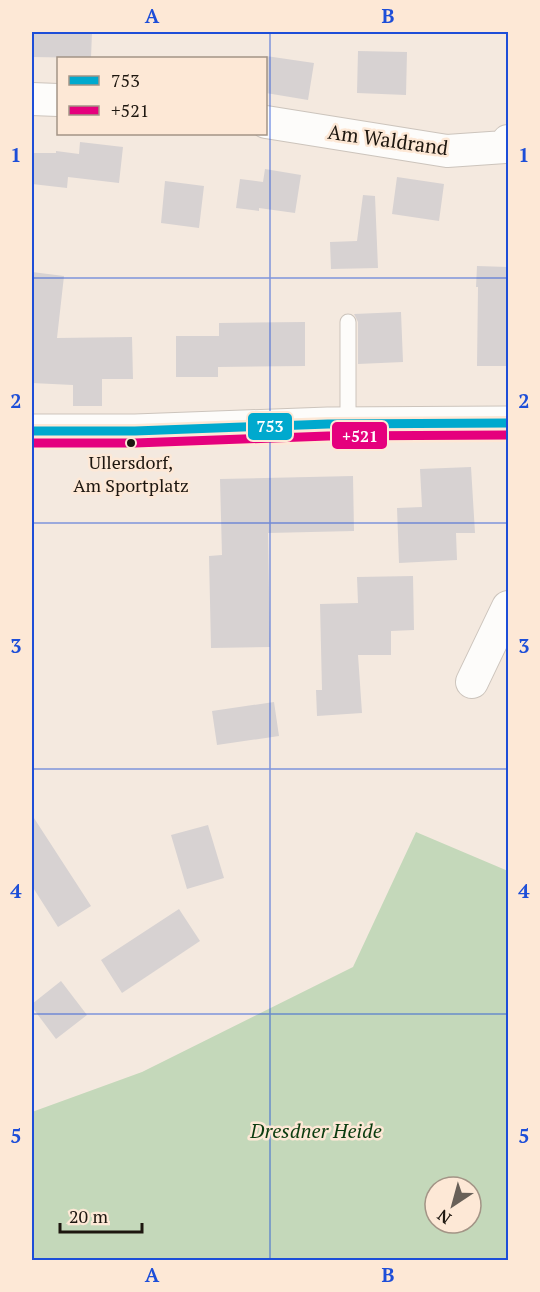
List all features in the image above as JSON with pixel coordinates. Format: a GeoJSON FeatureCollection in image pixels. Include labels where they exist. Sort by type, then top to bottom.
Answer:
{"type":"FeatureCollection","features":[{"type":"Feature","properties":{"kind":"main road"},"geometry":{"type":"LineString","coordinates":[[32,431],[508,423]]}},
{"type":"Feature","properties":{"kind":"street"},"geometry":{"type":"LineString","coordinates":[[32,99],[57,100]]}},
{"type":"Feature","properties":{"kind":"street","name":"Am Waldrand"},"geometry":{"type":"LineString","coordinates":[[267,122],[447,151],[505,147],[508,141]]}},
{"type":"Feature","properties":{"kind":"street"},"geometry":{"type":"LineString","coordinates":[[472,682],[508,607]]}},
{"type":"Feature","properties":{"kind":"lane"},"geometry":{"type":"LineString","coordinates":[[348,322],[348,424]]}},
{"type":"Feature","properties":{"kind":"green space","name":"Dresdner Heide"},"geometry":{"type":"Polygon","coordinates":[[[416,832],[508,871],[508,1260],[32,1260],[32,1112],[142,1072],[353,967],[416,832]]]}},
{"type":"Feature","properties":{"kind":"building"},"geometry":{"type":"Polygon","coordinates":[[[32,32],[92,32],[91,57],[32,57],[32,32]]]}},
{"type":"Feature","properties":{"kind":"building"},"geometry":{"type":"Polygon","coordinates":[[[358,51],[407,52],[406,95],[357,93],[358,51]]]}},
{"type":"Feature","properties":{"kind":"building"},"geometry":{"type":"Polygon","coordinates":[[[266,57],[314,63],[308,100],[267,93],[266,57]]]}},
{"type":"Feature","properties":{"kind":"building"},"geometry":{"type":"Polygon","coordinates":[[[80,142],[123,147],[119,183],[68,177],[67,188],[32,184],[32,153],[56,153],[56,151],[79,154],[80,142]]]}},
{"type":"Feature","properties":{"kind":"building"},"geometry":{"type":"Polygon","coordinates":[[[265,169],[301,175],[295,213],[259,208],[259,211],[236,208],[240,179],[263,182],[265,169]]]}},
{"type":"Feature","properties":{"kind":"building"},"geometry":{"type":"Polygon","coordinates":[[[397,177],[444,184],[439,221],[392,214],[397,177]]]}},
{"type":"Feature","properties":{"kind":"building"},"geometry":{"type":"Polygon","coordinates":[[[165,181],[204,186],[199,228],[161,223],[165,181]]]}},
{"type":"Feature","properties":{"kind":"building"},"geometry":{"type":"Polygon","coordinates":[[[363,195],[375,196],[378,268],[331,269],[330,242],[357,241],[363,195]]]}},
{"type":"Feature","properties":{"kind":"building"},"geometry":{"type":"Polygon","coordinates":[[[477,266],[508,267],[508,366],[477,366],[477,266]]]}},
{"type":"Feature","properties":{"kind":"building"},"geometry":{"type":"Polygon","coordinates":[[[32,272],[64,276],[57,338],[132,337],[133,379],[102,379],[102,406],[73,406],[73,385],[32,383],[32,272]]]}},
{"type":"Feature","properties":{"kind":"building"},"geometry":{"type":"Polygon","coordinates":[[[401,312],[403,362],[358,364],[358,322],[354,314],[401,312]]]}},
{"type":"Feature","properties":{"kind":"building"},"geometry":{"type":"Polygon","coordinates":[[[305,322],[305,366],[218,367],[218,377],[176,377],[176,336],[219,336],[219,323],[305,322]]]}},
{"type":"Feature","properties":{"kind":"building"},"geometry":{"type":"Polygon","coordinates":[[[471,467],[475,533],[456,533],[457,560],[399,563],[397,508],[422,507],[420,469],[471,467]]]}},
{"type":"Feature","properties":{"kind":"building"},"geometry":{"type":"Polygon","coordinates":[[[353,476],[354,531],[268,533],[270,647],[211,648],[209,556],[222,555],[220,479],[353,476]]]}},
{"type":"Feature","properties":{"kind":"building"},"geometry":{"type":"Polygon","coordinates":[[[413,576],[414,630],[391,631],[391,655],[358,655],[362,713],[317,716],[316,690],[322,690],[320,604],[358,603],[357,577],[413,576]]]}},
{"type":"Feature","properties":{"kind":"building"},"geometry":{"type":"Polygon","coordinates":[[[274,702],[279,736],[217,745],[212,711],[274,702]]]}},
{"type":"Feature","properties":{"kind":"building"},"geometry":{"type":"Polygon","coordinates":[[[32,815],[91,906],[58,927],[32,886],[32,815]]]}},
{"type":"Feature","properties":{"kind":"building"},"geometry":{"type":"Polygon","coordinates":[[[208,825],[224,878],[187,889],[171,835],[208,825]]]}},
{"type":"Feature","properties":{"kind":"building"},"geometry":{"type":"Polygon","coordinates":[[[179,909],[200,941],[122,993],[101,960],[179,909]]]}},
{"type":"Feature","properties":{"kind":"building"},"geometry":{"type":"Polygon","coordinates":[[[61,981],[87,1015],[56,1039],[32,1004],[61,981]]]}},
{"type":"Feature","properties":{"kind":"transit line","name":"753"},"geometry":{"type":"LineString","coordinates":[[32,431],[135,431],[328,424],[508,423]]}},
{"type":"Feature","properties":{"kind":"transit line","name":"+521"},"geometry":{"type":"LineString","coordinates":[[32,443],[135,443],[328,436],[508,435]]}},
{"type":"Feature","properties":{"kind":"place","name":"Ullersdorf, Am Sportplatz"},"geometry":{"type":"Point","coordinates":[131,443]}}]}
